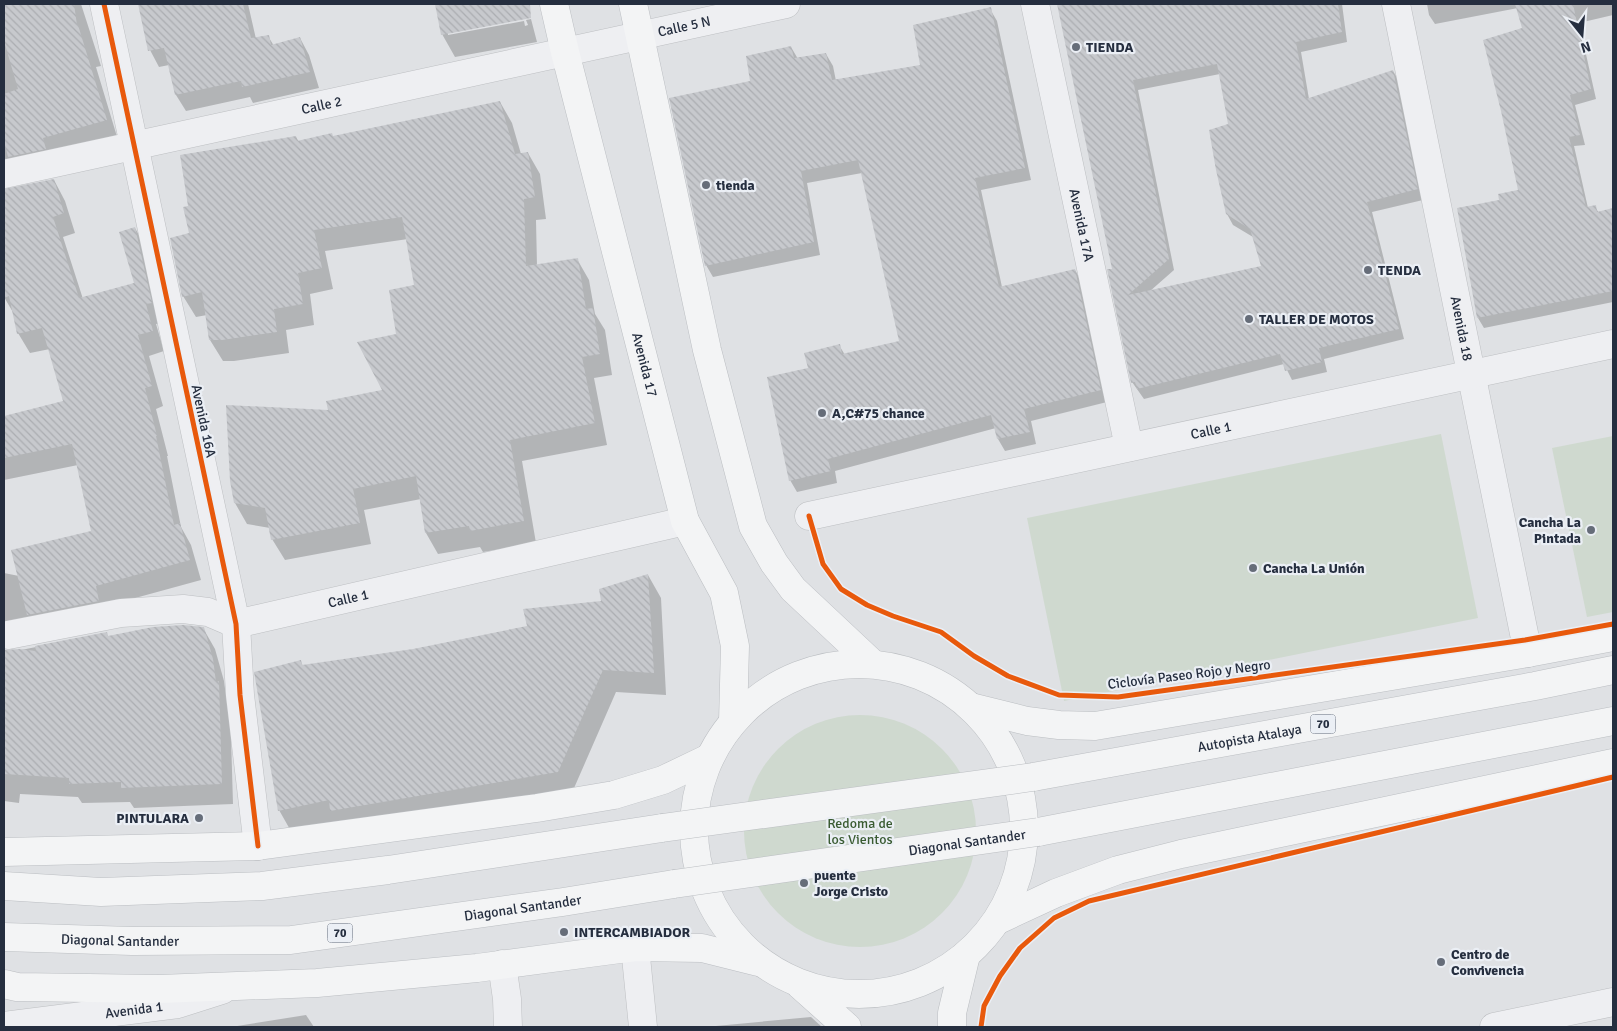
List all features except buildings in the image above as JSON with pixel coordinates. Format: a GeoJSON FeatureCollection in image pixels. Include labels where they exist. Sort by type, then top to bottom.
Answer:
{"type":"FeatureCollection","features":[{"type":"Feature","properties":{"kind":"main road","name":"Avenida 17"},"geometry":{"type":"LineString","coordinates":[[554,4],[686,521],[724,592],[735,646],[733,722]]}},
{"type":"Feature","properties":{"kind":"main road"},"geometry":{"type":"LineString","coordinates":[[633,4],[707,350],[753,526],[774,563],[793,589],[873,664]]}},
{"type":"Feature","properties":{"kind":"main road"},"geometry":{"type":"LineString","coordinates":[[971,707],[1027,721],[1059,725],[1095,726],[1528,653],[1613,636]]}},
{"type":"Feature","properties":{"kind":"main road"},"geometry":{"type":"LineString","coordinates":[[759,962],[711,911],[693,847],[695,801],[709,758],[733,722],[772,688],[821,668],[873,664],[908,671],[942,685],[971,707],[996,736],[1014,770],[1024,808],[1024,847],[1015,885],[998,920],[966,954],[929,979],[887,992],[842,994],[799,984]]}},
{"type":"Feature","properties":{"kind":"main road","name":"Autopista Atalaya"},"geometry":{"type":"LineString","coordinates":[[4,886],[100,892],[262,886],[388,870],[662,828],[1033,777],[1535,686],[1613,670]]}},
{"type":"Feature","properties":{"kind":"main road","name":"Diagonal Santander"},"geometry":{"type":"LineString","coordinates":[[4,936],[132,941],[291,940],[1038,832],[1613,721]]}},
{"type":"Feature","properties":{"kind":"main road"},"geometry":{"type":"LineString","coordinates":[[4,852],[258,846],[537,808],[614,795],[663,780],[709,758]]}},
{"type":"Feature","properties":{"kind":"main road"},"geometry":{"type":"LineString","coordinates":[[998,920],[1056,893],[1118,870],[1181,854],[1613,763]]}},
{"type":"Feature","properties":{"kind":"main road"},"geometry":{"type":"LineString","coordinates":[[4,984],[18,987],[159,989],[316,982],[502,964],[635,947],[702,948],[759,962],[799,984],[847,1027]]}},
{"type":"Feature","properties":{"kind":"main road"},"geometry":{"type":"LineString","coordinates":[[952,1027],[952,1013],[966,954]]}},
{"type":"Feature","properties":{"kind":"street","name":"Avenida 16A"},"geometry":{"type":"LineString","coordinates":[[104,4],[236,624],[240,695],[258,846]]}},
{"type":"Feature","properties":{"kind":"street","name":"Calle 5 N"},"geometry":{"type":"LineString","coordinates":[[640,35],[786,4]]}},
{"type":"Feature","properties":{"kind":"street","name":"Avenida 17A"},"geometry":{"type":"LineString","coordinates":[[1035,4],[1129,447]]}},
{"type":"Feature","properties":{"kind":"street","name":"Avenida 18"},"geometry":{"type":"LineString","coordinates":[[1396,4],[1528,653]]}},
{"type":"Feature","properties":{"kind":"street","name":"Calle 2"},"geometry":{"type":"LineString","coordinates":[[4,174],[640,35]]}},
{"type":"Feature","properties":{"kind":"street","name":"Calle 1"},"geometry":{"type":"LineString","coordinates":[[809,516],[1613,344]]}},
{"type":"Feature","properties":{"kind":"street","name":"Calle 1"},"geometry":{"type":"LineString","coordinates":[[236,624],[686,521]]}},
{"type":"Feature","properties":{"kind":"street"},"geometry":{"type":"LineString","coordinates":[[8,635],[121,613],[183,609],[208,612],[236,624]]}},
{"type":"Feature","properties":{"kind":"street"},"geometry":{"type":"LineString","coordinates":[[635,947],[643,1027]]}},
{"type":"Feature","properties":{"kind":"street"},"geometry":{"type":"LineString","coordinates":[[502,964],[508,1027]]}},
{"type":"Feature","properties":{"kind":"street","name":"Avenida 1"},"geometry":{"type":"LineString","coordinates":[[6,1025],[178,1004],[232,986]]}},
{"type":"Feature","properties":{"kind":"street"},"geometry":{"type":"LineString","coordinates":[[1494,1027],[1613,1002]]}},
{"type":"Feature","properties":{"kind":"green space","name":"Cancha La Unión"},"geometry":{"type":"Polygon","coordinates":[[[1441,434],[1478,618],[1064,701],[1027,518],[1441,434]]]}},
{"type":"Feature","properties":{"kind":"green space","name":"Cancha La Pintada"},"geometry":{"type":"Polygon","coordinates":[[[1613,436],[1613,612],[1587,617],[1552,448],[1613,436]]]}},
{"type":"Feature","properties":{"kind":"green space","name":"Redoma de los Vientos"},"geometry":{"type":"Polygon","coordinates":[[[849,715],[871,715],[894,720],[925,734],[950,757],[957,766],[971,797],[976,820],[974,854],[962,886],[950,905],[934,921],[925,928],[894,942],[871,947],[849,947],[826,942],[795,928],[770,905],[763,896],[749,865],[744,842],[744,820],[749,797],[763,766],[786,741],[795,734],[826,720],[849,715]]]}},
{"type":"Feature","properties":{"kind":"cycle path"},"geometry":{"type":"LineString","coordinates":[[104,4],[236,624],[240,695],[258,846]]}},
{"type":"Feature","properties":{"kind":"cycle path","name":"Ciclovía Paseo Rojo y Negro"},"geometry":{"type":"LineString","coordinates":[[809,516],[823,564],[841,589],[867,605],[941,632],[974,656],[1008,676],[1059,695],[1118,697],[1525,640],[1613,624]]}},
{"type":"Feature","properties":{"kind":"cycle path"},"geometry":{"type":"LineString","coordinates":[[981,1027],[984,1006],[1000,976],[1020,948],[1054,918],[1089,901],[1613,777]]}},
{"type":"Feature","properties":{"kind":"place","name":"TIENDA"},"geometry":{"type":"Point","coordinates":[1076,47]}},
{"type":"Feature","properties":{"kind":"place","name":"tienda"},"geometry":{"type":"Point","coordinates":[706,185]}},
{"type":"Feature","properties":{"kind":"place","name":"TENDA"},"geometry":{"type":"Point","coordinates":[1368,270]}},
{"type":"Feature","properties":{"kind":"place","name":"TALLER DE MOTOS"},"geometry":{"type":"Point","coordinates":[1249,319]}},
{"type":"Feature","properties":{"kind":"place","name":"A,C#75 chance"},"geometry":{"type":"Point","coordinates":[822,413]}},
{"type":"Feature","properties":{"kind":"place","name":"Cancha La Pintada"},"geometry":{"type":"Point","coordinates":[1591,530]}},
{"type":"Feature","properties":{"kind":"place","name":"Cancha La Unión"},"geometry":{"type":"Point","coordinates":[1253,568]}},
{"type":"Feature","properties":{"kind":"place","name":"PINTULARA"},"geometry":{"type":"Point","coordinates":[199,818]}},
{"type":"Feature","properties":{"kind":"place","name":"puente Jorge Cristo"},"geometry":{"type":"Point","coordinates":[804,883]}},
{"type":"Feature","properties":{"kind":"place","name":"INTERCAMBIADOR"},"geometry":{"type":"Point","coordinates":[564,932]}},
{"type":"Feature","properties":{"kind":"place","name":"Centro de Convivencia"},"geometry":{"type":"Point","coordinates":[1441,962]}}]}
